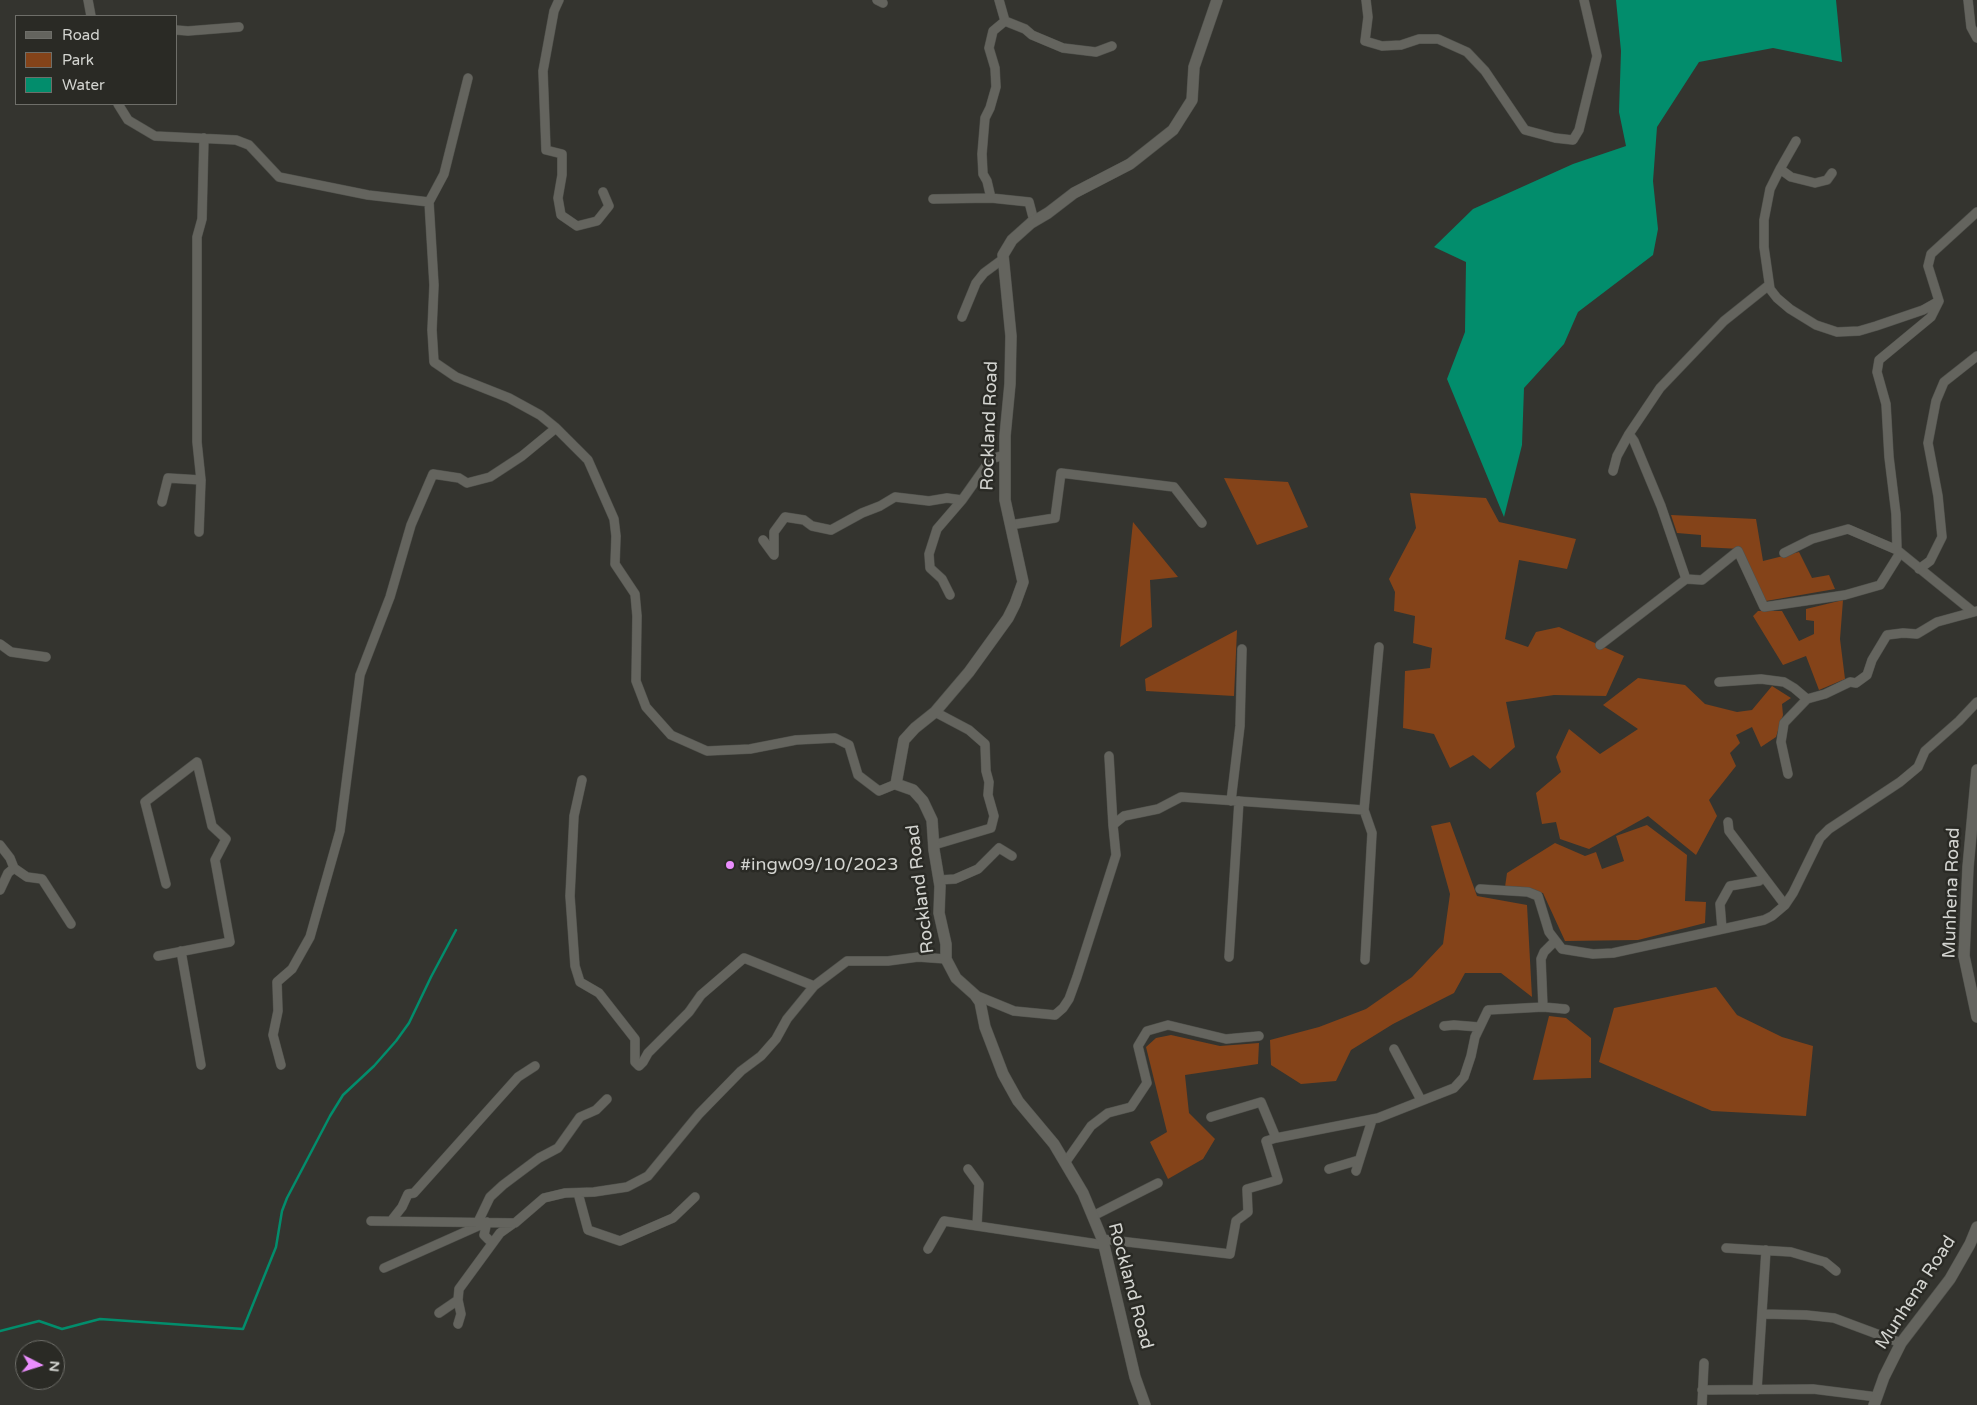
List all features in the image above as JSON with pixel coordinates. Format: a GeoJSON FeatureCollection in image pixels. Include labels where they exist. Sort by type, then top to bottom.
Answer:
{"type":"FeatureCollection","features":[{"type":"Feature","properties":{"kind":"street"},"geometry":{"type":"LineString","coordinates":[[88,0],[90,15]]}},
{"type":"Feature","properties":{"kind":"street"},"geometry":{"type":"LineString","coordinates":[[559,0],[554,10],[543,72],[546,150],[562,154],[562,175],[558,198],[560,215],[577,226],[597,221],[609,206],[603,192]]}},
{"type":"Feature","properties":{"kind":"street"},"geometry":{"type":"LineString","coordinates":[[999,0],[1005,21]]}},
{"type":"Feature","properties":{"kind":"street"},"geometry":{"type":"LineString","coordinates":[[962,317],[976,283],[984,273],[1003,259],[1003,255],[1012,240],[1034,221],[1048,214],[1074,194],[1130,164],[1173,130],[1192,100],[1194,67],[1217,0]]}},
{"type":"Feature","properties":{"kind":"street"},"geometry":{"type":"LineString","coordinates":[[1366,0],[1368,17],[1365,41],[1382,46],[1438,39],[1467,52],[1485,71],[1525,130],[1555,138],[1573,140],[1580,130],[1597,56],[1584,0]]}},
{"type":"Feature","properties":{"kind":"street"},"geometry":{"type":"LineString","coordinates":[[1968,0],[1972,26],[1977,38]]}},
{"type":"Feature","properties":{"kind":"street"},"geometry":{"type":"LineString","coordinates":[[1005,21],[1063,48],[1096,52],[1112,46]]}},
{"type":"Feature","properties":{"kind":"street"},"geometry":{"type":"LineString","coordinates":[[991,198],[987,181],[982,174],[985,118],[993,97],[996,77],[996,68],[988,48],[993,31],[1005,21]]}},
{"type":"Feature","properties":{"kind":"street"},"geometry":{"type":"LineString","coordinates":[[178,30],[239,27]]}},
{"type":"Feature","properties":{"kind":"street"},"geometry":{"type":"LineString","coordinates":[[468,78],[444,174],[429,202],[433,250],[432,330],[434,362],[456,377],[509,398],[540,415],[588,460],[609,503],[614,520],[616,536],[615,564],[635,594],[637,616],[636,681],[646,707],[671,735],[707,751],[750,749],[796,740],[834,738],[849,745],[858,775],[879,791],[896,784]]}},
{"type":"Feature","properties":{"kind":"street"},"geometry":{"type":"LineString","coordinates":[[119,105],[128,120],[155,136],[236,140],[249,145],[279,176],[368,195],[429,202]]}},
{"type":"Feature","properties":{"kind":"street"},"geometry":{"type":"LineString","coordinates":[[199,532],[201,480],[197,442],[196,237],[202,219],[204,138]]}},
{"type":"Feature","properties":{"kind":"street"},"geometry":{"type":"LineString","coordinates":[[1796,141],[1770,189],[1764,220],[1764,246],[1769,284],[1770,289],[1777,298],[1790,309],[1816,325],[1837,332],[1859,331],[1876,326],[1923,310],[1939,301]]}},
{"type":"Feature","properties":{"kind":"street"},"geometry":{"type":"LineString","coordinates":[[1780,169],[1791,177],[1815,184],[1827,180],[1832,173]]}},
{"type":"Feature","properties":{"kind":"street"},"geometry":{"type":"LineString","coordinates":[[933,199],[991,198],[1028,202],[1034,221]]}},
{"type":"Feature","properties":{"kind":"street"},"geometry":{"type":"LineString","coordinates":[[1600,645],[1686,580],[1702,580],[1738,551],[1764,607],[1845,595],[1880,585],[1898,552],[1886,404],[1877,372],[1879,360],[1931,317],[1939,301],[1928,266],[1932,254],[1977,212]]}},
{"type":"Feature","properties":{"kind":"street","name":"Rockland Road"},"geometry":{"type":"LineString","coordinates":[[1003,259],[1011,336],[1010,384],[1004,455],[1004,500],[1023,582],[1008,618],[969,672],[935,712],[915,728],[904,740],[896,784],[913,790],[923,801],[932,820],[939,880],[939,912],[946,944],[946,959],[956,978],[980,1002],[985,1027],[1003,1074],[1018,1101],[1054,1144],[1083,1193],[1103,1242],[1135,1377],[1145,1405]]}},
{"type":"Feature","properties":{"kind":"street"},"geometry":{"type":"LineString","coordinates":[[1613,471],[1617,456],[1629,434],[1660,388],[1724,321],[1769,284]]}},
{"type":"Feature","properties":{"kind":"street"},"geometry":{"type":"LineString","coordinates":[[1919,569],[1930,561],[1942,537],[1938,496],[1928,443],[1936,401],[1944,382],[1977,356]]}},
{"type":"Feature","properties":{"kind":"street"},"geometry":{"type":"LineString","coordinates":[[281,1065],[273,1035],[278,1011],[278,982],[292,969],[310,937],[340,831],[360,675],[390,597],[411,525],[433,474],[459,478],[467,483],[490,477],[522,456],[556,428]]}},
{"type":"Feature","properties":{"kind":"street"},"geometry":{"type":"LineString","coordinates":[[1629,434],[1634,441],[1661,506],[1686,580]]}},
{"type":"Feature","properties":{"kind":"street"},"geometry":{"type":"LineString","coordinates":[[950,595],[942,579],[930,568],[929,554],[937,529],[962,500],[990,459],[1004,455]]}},
{"type":"Feature","properties":{"kind":"street"},"geometry":{"type":"LineString","coordinates":[[1010,526],[1055,518],[1061,473],[1174,487],[1202,523]]}},
{"type":"Feature","properties":{"kind":"street"},"geometry":{"type":"LineString","coordinates":[[162,502],[168,478],[201,480]]}},
{"type":"Feature","properties":{"kind":"street"},"geometry":{"type":"LineString","coordinates":[[763,540],[774,555],[774,532],[786,517],[804,520],[812,526],[831,530],[895,497],[929,501],[947,498],[962,500]]}},
{"type":"Feature","properties":{"kind":"street"},"geometry":{"type":"LineString","coordinates":[[1784,553],[1812,539],[1848,529],[1898,552],[1974,611]]}},
{"type":"Feature","properties":{"kind":"street"},"geometry":{"type":"LineString","coordinates":[[1788,774],[1781,742],[1784,722],[1806,699],[1826,694],[1850,682],[1856,683],[1867,675],[1872,660],[1887,635],[1903,632],[1917,634],[1937,622],[1974,611]]}},
{"type":"Feature","properties":{"kind":"street"},"geometry":{"type":"LineString","coordinates":[[0,644],[11,652],[46,657]]}},
{"type":"Feature","properties":{"kind":"street"},"geometry":{"type":"LineString","coordinates":[[1364,810],[1379,647],[1370,753],[1364,810],[1372,833],[1365,960]]}},
{"type":"Feature","properties":{"kind":"street"},"geometry":{"type":"LineString","coordinates":[[1229,957],[1242,650]]}},
{"type":"Feature","properties":{"kind":"street"},"geometry":{"type":"LineString","coordinates":[[1719,682],[1761,679],[1784,682],[1806,699]]}},
{"type":"Feature","properties":{"kind":"street"},"geometry":{"type":"LineString","coordinates":[[1480,889],[1528,892],[1538,896],[1549,932],[1562,949],[1593,954],[1613,954],[1764,920],[1772,916],[1784,905],[1793,893],[1820,838],[1829,829],[1900,782],[1918,767],[1925,751],[1977,702]]}},
{"type":"Feature","properties":{"kind":"street"},"geometry":{"type":"LineString","coordinates":[[934,845],[992,828],[994,816],[988,795],[990,782],[986,771],[985,744],[968,730],[935,712]]}},
{"type":"Feature","properties":{"kind":"street"},"geometry":{"type":"LineString","coordinates":[[975,995],[1014,1010],[1055,1015],[1069,999],[1116,855],[1109,756]]}},
{"type":"Feature","properties":{"kind":"street"},"geometry":{"type":"LineString","coordinates":[[158,956],[230,942],[215,860],[226,839],[212,826],[197,762],[145,802],[166,884]]}},
{"type":"Feature","properties":{"kind":"street","name":"Munhena Road"},"geometry":{"type":"LineString","coordinates":[[1977,770],[1972,882],[1964,956],[1977,1017]]}},
{"type":"Feature","properties":{"kind":"street"},"geometry":{"type":"LineString","coordinates":[[582,780],[574,816],[570,896],[575,966],[580,982],[599,993],[635,1039],[635,1062],[638,1066],[643,1062],[648,1053],[689,1012],[701,996],[744,958],[814,986]]}},
{"type":"Feature","properties":{"kind":"street"},"geometry":{"type":"LineString","coordinates":[[1113,825],[1124,816],[1158,809],[1181,797],[1364,810]]}},
{"type":"Feature","properties":{"kind":"street"},"geometry":{"type":"LineString","coordinates":[[1728,822],[1729,831],[1784,905]]}},
{"type":"Feature","properties":{"kind":"street"},"geometry":{"type":"LineString","coordinates":[[0,845],[10,858],[14,868],[27,877],[42,879],[71,924]]}},
{"type":"Feature","properties":{"kind":"street"},"geometry":{"type":"LineString","coordinates":[[939,880],[955,879],[978,869],[999,848],[1012,856]]}},
{"type":"Feature","properties":{"kind":"street"},"geometry":{"type":"LineString","coordinates":[[0,890],[8,873],[14,868]]}},
{"type":"Feature","properties":{"kind":"street"},"geometry":{"type":"LineString","coordinates":[[1722,929],[1720,904],[1730,886],[1759,881],[1764,877]]}},
{"type":"Feature","properties":{"kind":"street"},"geometry":{"type":"LineString","coordinates":[[1542,1007],[1541,959],[1544,952],[1556,940]]}},
{"type":"Feature","properties":{"kind":"street"},"geometry":{"type":"LineString","coordinates":[[181,951],[201,1065]]}},
{"type":"Feature","properties":{"kind":"street"},"geometry":{"type":"LineString","coordinates":[[458,1324],[461,1314],[458,1300],[460,1288],[500,1233],[544,1198],[565,1193],[627,1187],[648,1176],[699,1114],[776,1039],[787,1019],[814,986],[847,961],[888,961],[918,957],[946,959]]}},
{"type":"Feature","properties":{"kind":"street"},"geometry":{"type":"LineString","coordinates":[[928,1249],[944,1221],[1103,1242],[1230,1254],[1236,1220],[1248,1212],[1246,1189],[1278,1180],[1266,1141],[1372,1120],[1454,1088],[1464,1077],[1479,1027],[1488,1010],[1542,1007],[1565,1009]]}},
{"type":"Feature","properties":{"kind":"street"},"geometry":{"type":"LineString","coordinates":[[1444,1026],[1454,1024],[1479,1027]]}},
{"type":"Feature","properties":{"kind":"street"},"geometry":{"type":"LineString","coordinates":[[1065,1163],[1091,1126],[1108,1113],[1131,1107],[1147,1084],[1138,1046],[1147,1031],[1168,1025],[1226,1039],[1258,1036]]}},
{"type":"Feature","properties":{"kind":"street"},"geometry":{"type":"LineString","coordinates":[[1394,1049],[1421,1100]]}},
{"type":"Feature","properties":{"kind":"street"},"geometry":{"type":"LineString","coordinates":[[391,1221],[402,1207],[408,1194],[414,1193],[518,1078],[535,1066]]}},
{"type":"Feature","properties":{"kind":"street"},"geometry":{"type":"LineString","coordinates":[[492,1243],[484,1235],[483,1222],[490,1197],[539,1158],[558,1148],[580,1117],[596,1110],[607,1099]]}},
{"type":"Feature","properties":{"kind":"street"},"geometry":{"type":"LineString","coordinates":[[1212,1117],[1261,1102],[1276,1138]]}},
{"type":"Feature","properties":{"kind":"street"},"geometry":{"type":"LineString","coordinates":[[1356,1171],[1372,1120]]}},
{"type":"Feature","properties":{"kind":"street"},"geometry":{"type":"LineString","coordinates":[[1329,1169],[1359,1160]]}},
{"type":"Feature","properties":{"kind":"street"},"geometry":{"type":"LineString","coordinates":[[968,1169],[979,1184],[977,1226]]}},
{"type":"Feature","properties":{"kind":"street"},"geometry":{"type":"LineString","coordinates":[[1092,1216],[1158,1183]]}},
{"type":"Feature","properties":{"kind":"street"},"geometry":{"type":"LineString","coordinates":[[578,1193],[588,1230],[620,1241],[673,1218],[695,1197]]}},
{"type":"Feature","properties":{"kind":"street"},"geometry":{"type":"LineString","coordinates":[[371,1221],[514,1223]]}},
{"type":"Feature","properties":{"kind":"street"},"geometry":{"type":"LineString","coordinates":[[384,1268],[483,1222]]}},
{"type":"Feature","properties":{"kind":"street","name":"Munhena Road"},"geometry":{"type":"LineString","coordinates":[[1875,1401],[1884,1377],[1902,1343],[1950,1279],[1970,1244],[1977,1227]]}},
{"type":"Feature","properties":{"kind":"street"},"geometry":{"type":"LineString","coordinates":[[1726,1248],[1791,1252],[1825,1262],[1836,1271]]}},
{"type":"Feature","properties":{"kind":"street"},"geometry":{"type":"LineString","coordinates":[[1757,1390],[1766,1250]]}},
{"type":"Feature","properties":{"kind":"street"},"geometry":{"type":"LineString","coordinates":[[439,1313],[458,1300]]}},
{"type":"Feature","properties":{"kind":"street"},"geometry":{"type":"LineString","coordinates":[[1762,1314],[1834,1318],[1902,1343]]}},
{"type":"Feature","properties":{"kind":"street"},"geometry":{"type":"LineString","coordinates":[[1702,1405],[1704,1363]]}},
{"type":"Feature","properties":{"kind":"street"},"geometry":{"type":"LineString","coordinates":[[1702,1390],[1813,1389],[1875,1401]]}},
{"type":"Feature","properties":{"kind":"green space"},"geometry":{"type":"Polygon","coordinates":[[[1224,478],[1288,482],[1308,527],[1257,545],[1224,478]]]}},
{"type":"Feature","properties":{"kind":"green space"},"geometry":{"type":"Polygon","coordinates":[[[1410,493],[1486,498],[1499,522],[1576,539],[1567,569],[1519,560],[1505,639],[1528,647],[1536,632],[1559,627],[1624,656],[1606,696],[1554,695],[1506,702],[1515,747],[1490,769],[1473,755],[1450,768],[1434,734],[1403,728],[1405,671],[1430,668],[1432,648],[1413,643],[1415,616],[1394,611],[1395,592],[1389,579],[1416,528],[1410,493]]]}},
{"type":"Feature","properties":{"kind":"green space"},"geometry":{"type":"Polygon","coordinates":[[[1671,515],[1756,519],[1763,561],[1799,552],[1812,578],[1829,575],[1835,589],[1766,601],[1741,549],[1701,547],[1701,535],[1677,533],[1671,515]]]}},
{"type":"Feature","properties":{"kind":"green space"},"geometry":{"type":"Polygon","coordinates":[[[1133,522],[1178,577],[1150,580],[1152,627],[1120,647],[1133,522]]]}},
{"type":"Feature","properties":{"kind":"green space"},"geometry":{"type":"Polygon","coordinates":[[[1843,600],[1840,639],[1845,679],[1819,690],[1806,656],[1783,665],[1753,616],[1758,611],[1782,611],[1799,641],[1814,634],[1814,621],[1806,620],[1806,609],[1843,600]]]}},
{"type":"Feature","properties":{"kind":"green space"},"geometry":{"type":"Polygon","coordinates":[[[1237,630],[1234,696],[1146,691],[1145,679],[1237,630]]]}},
{"type":"Feature","properties":{"kind":"green space"},"geometry":{"type":"Polygon","coordinates":[[[1638,678],[1685,685],[1705,704],[1737,712],[1752,710],[1772,686],[1791,698],[1782,704],[1783,715],[1776,737],[1761,747],[1752,727],[1736,735],[1740,743],[1730,753],[1736,766],[1709,800],[1717,816],[1696,855],[1648,816],[1589,849],[1560,839],[1556,822],[1542,824],[1536,793],[1561,772],[1556,757],[1569,729],[1600,754],[1638,729],[1603,705],[1638,678]]]}},
{"type":"Feature","properties":{"kind":"green space"},"geometry":{"type":"Polygon","coordinates":[[[1450,822],[1477,896],[1527,905],[1532,997],[1501,973],[1465,973],[1454,993],[1393,1024],[1351,1050],[1336,1081],[1301,1084],[1271,1065],[1270,1040],[1319,1027],[1366,1009],[1412,977],[1443,944],[1450,894],[1431,826],[1450,822]]]}},
{"type":"Feature","properties":{"kind":"green space"},"geometry":{"type":"Polygon","coordinates":[[[1647,825],[1687,855],[1685,901],[1706,902],[1705,923],[1638,940],[1565,941],[1543,893],[1505,887],[1507,873],[1555,843],[1585,856],[1596,852],[1602,869],[1624,861],[1616,836],[1647,825]]]}},
{"type":"Feature","properties":{"kind":"green space"},"geometry":{"type":"Polygon","coordinates":[[[1716,987],[1737,1015],[1782,1037],[1813,1046],[1806,1116],[1712,1111],[1599,1062],[1614,1008],[1716,987]]]}},
{"type":"Feature","properties":{"kind":"green space"},"geometry":{"type":"Polygon","coordinates":[[[1549,1016],[1566,1018],[1591,1038],[1591,1078],[1533,1080],[1549,1016]]]}},
{"type":"Feature","properties":{"kind":"green space"},"geometry":{"type":"Polygon","coordinates":[[[1171,1035],[1220,1046],[1259,1043],[1258,1064],[1185,1075],[1189,1113],[1215,1139],[1203,1159],[1168,1179],[1150,1142],[1167,1132],[1146,1047],[1156,1038],[1171,1035]]]}},
{"type":"Feature","properties":{"kind":"water"},"geometry":{"type":"Polygon","coordinates":[[[1616,0],[1836,0],[1842,62],[1773,48],[1699,62],[1657,127],[1653,181],[1658,229],[1653,255],[1578,312],[1564,344],[1524,388],[1522,445],[1504,517],[1447,379],[1465,332],[1466,262],[1434,247],[1473,209],[1573,164],[1626,146],[1619,112],[1621,51],[1616,0]]]}},
{"type":"Feature","properties":{"kind":"waterway"},"geometry":{"type":"LineString","coordinates":[[0,1331],[39,1321],[62,1329],[100,1319],[243,1329],[276,1247],[282,1211],[287,1198],[330,1116],[343,1095],[374,1066],[409,1023],[456,930]]}},
{"type":"Feature","properties":{"kind":"place","name":"#ingw09/10/2023"},"geometry":{"type":"Point","coordinates":[730,865]}}]}
